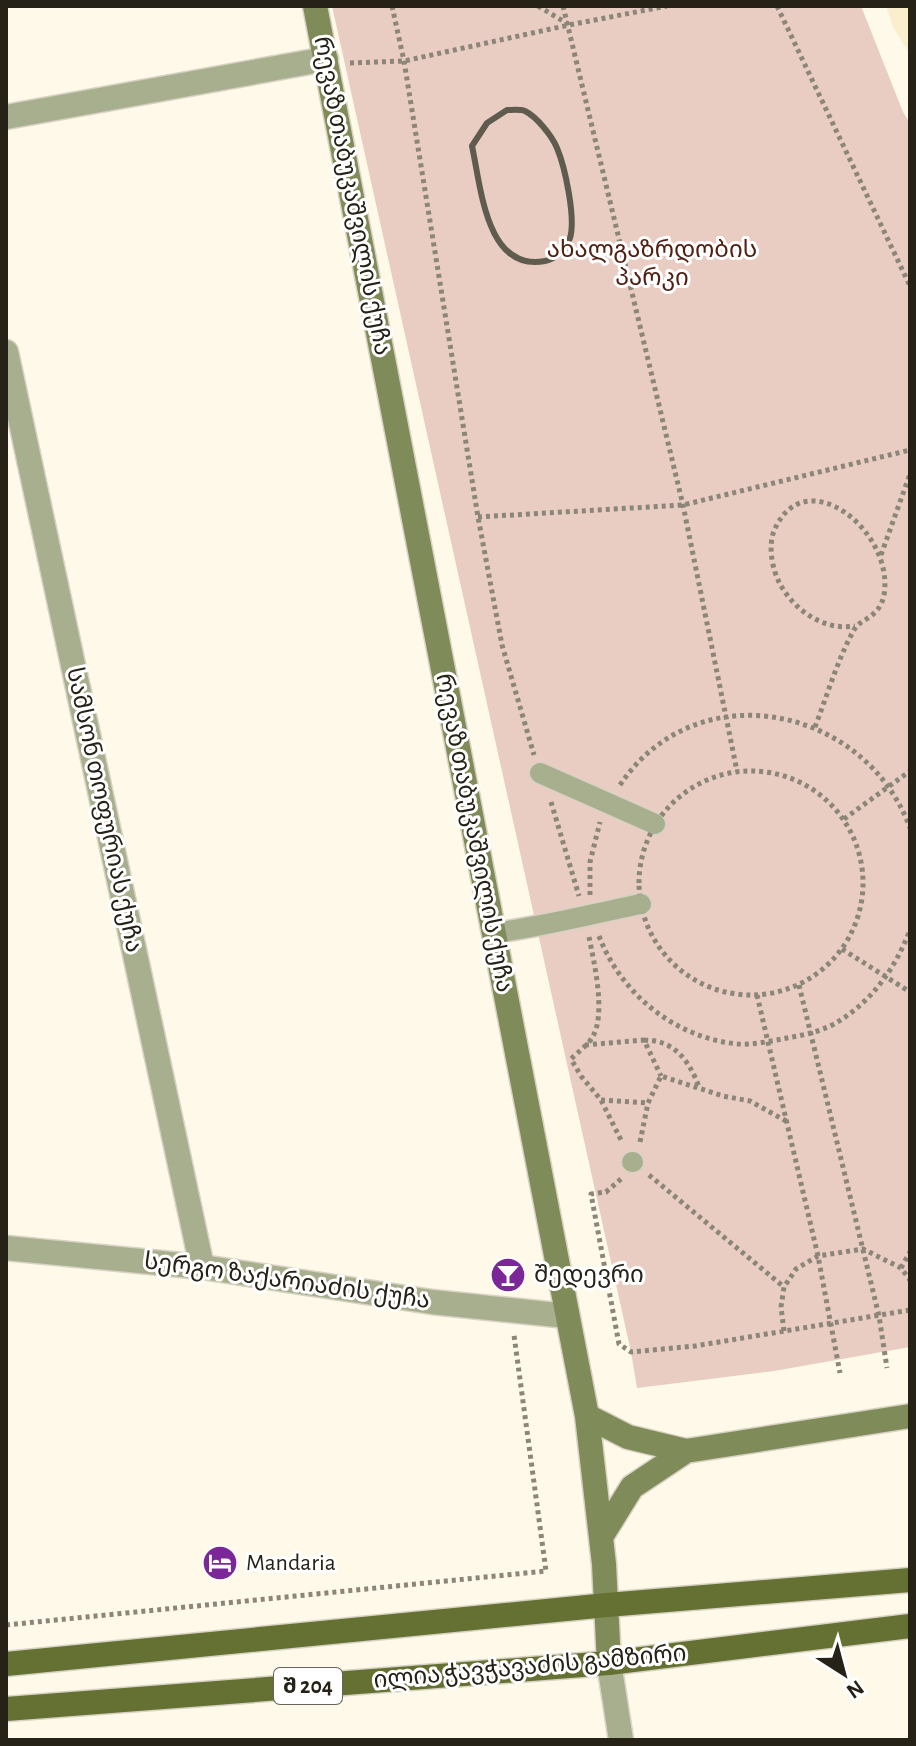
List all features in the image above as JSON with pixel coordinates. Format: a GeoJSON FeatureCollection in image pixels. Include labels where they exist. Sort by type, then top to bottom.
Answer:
{"type":"FeatureCollection","features":[{"type":"Feature","properties":{"kind":"main road","name":"რევაზ თაბუკაშვილის ქუჩა"},"geometry":{"type":"LineString","coordinates":[[315,6],[587,1416],[601,1537],[609,1663]]}},
{"type":"Feature","properties":{"kind":"main road"},"geometry":{"type":"LineString","coordinates":[[587,1416],[628,1437],[686,1451],[910,1416]]}},
{"type":"Feature","properties":{"kind":"main road"},"geometry":{"type":"LineString","coordinates":[[601,1537],[632,1487],[686,1451]]}},
{"type":"Feature","properties":{"kind":"main road","name":"შ 204"},"geometry":{"type":"LineString","coordinates":[[6,1664],[607,1605],[910,1580]]}},
{"type":"Feature","properties":{"kind":"main road","name":"ილია ჭავჭავაძის გამზირი"},"geometry":{"type":"LineString","coordinates":[[6,1709],[609,1663],[910,1626]]}},
{"type":"Feature","properties":{"kind":"street"},"geometry":{"type":"LineString","coordinates":[[6,117],[326,59]]}},
{"type":"Feature","properties":{"kind":"street","name":"სამსონ თოფურიას ქუჩა"},"geometry":{"type":"LineString","coordinates":[[6,352],[202,1267]]}},
{"type":"Feature","properties":{"kind":"street"},"geometry":{"type":"LineString","coordinates":[[540,773],[655,824]]}},
{"type":"Feature","properties":{"kind":"street"},"geometry":{"type":"LineString","coordinates":[[493,933],[538,928],[641,904]]}},
{"type":"Feature","properties":{"kind":"street","name":"სერგო ზაქარიაძის ქუჩა"},"geometry":{"type":"LineString","coordinates":[[6,1248],[202,1267],[432,1302],[567,1316]]}},
{"type":"Feature","properties":{"kind":"street"},"geometry":{"type":"LineString","coordinates":[[609,1663],[621,1740]]}},
{"type":"Feature","properties":{"kind":"path"},"geometry":{"type":"LineString","coordinates":[[538,6],[569,25]]}},
{"type":"Feature","properties":{"kind":"path"},"geometry":{"type":"LineString","coordinates":[[563,6],[683,505],[737,771]]}},
{"type":"Feature","properties":{"kind":"path"},"geometry":{"type":"LineString","coordinates":[[326,59],[343,64],[404,61],[667,6]]}},
{"type":"Feature","properties":{"kind":"path"},"geometry":{"type":"LineString","coordinates":[[777,6],[910,286]]}},
{"type":"Feature","properties":{"kind":"path"},"geometry":{"type":"LineString","coordinates":[[478,517],[683,505],[910,450]]}},
{"type":"Feature","properties":{"kind":"path"},"geometry":{"type":"LineString","coordinates":[[881,556],[910,474]]}},
{"type":"Feature","properties":{"kind":"path"},"geometry":{"type":"LineString","coordinates":[[816,502],[840,509],[858,521],[881,556],[885,577],[883,598],[875,614],[855,626],[826,624],[806,614],[792,601],[773,568],[771,539],[781,515],[799,503],[816,502]]}},
{"type":"Feature","properties":{"kind":"path"},"geometry":{"type":"LineString","coordinates":[[815,727],[855,626]]}},
{"type":"Feature","properties":{"kind":"path"},"geometry":{"type":"LineString","coordinates":[[910,828],[889,786],[856,751],[815,727],[778,717],[727,716],[688,729],[664,742],[643,759],[609,802],[599,825],[590,862],[593,914],[611,962],[626,984],[644,1003],[665,1018],[688,1031],[713,1039],[739,1044],[812,1034],[854,1010],[886,977],[902,951],[910,930]]}},
{"type":"Feature","properties":{"kind":"path"},"geometry":{"type":"LineString","coordinates":[[737,771],[772,772],[806,783],[833,805],[844,819],[862,861],[864,884],[858,918],[842,949],[830,963],[799,985],[757,995],[717,990],[682,971],[655,942],[641,904],[639,886],[641,858],[655,824],[667,808],[690,788],[737,771]]}},
{"type":"Feature","properties":{"kind":"path"},"geometry":{"type":"LineString","coordinates":[[844,819],[910,771]]}},
{"type":"Feature","properties":{"kind":"path"},"geometry":{"type":"LineString","coordinates":[[842,949],[910,992]]}},
{"type":"Feature","properties":{"kind":"path"},"geometry":{"type":"LineString","coordinates":[[799,985],[879,1316],[887,1368]]}},
{"type":"Feature","properties":{"kind":"path"},"geometry":{"type":"LineString","coordinates":[[757,995],[818,1256],[840,1373]]}},
{"type":"Feature","properties":{"kind":"path"},"geometry":{"type":"LineString","coordinates":[[644,1040],[661,1076],[750,1101],[786,1121]]}},
{"type":"Feature","properties":{"kind":"path"},"geometry":{"type":"LineString","coordinates":[[584,1045],[660,1040],[686,1061],[700,1088]]}},
{"type":"Feature","properties":{"kind":"path"},"geometry":{"type":"LineString","coordinates":[[661,1076],[648,1103],[642,1136],[632,1162],[784,1287]]}},
{"type":"Feature","properties":{"kind":"path"},"geometry":{"type":"LineString","coordinates":[[601,1100],[648,1103]]}},
{"type":"Feature","properties":{"kind":"path"},"geometry":{"type":"LineString","coordinates":[[910,1280],[901,1268],[863,1249],[818,1256],[796,1269],[784,1287],[781,1307],[784,1331],[910,1310]]}},
{"type":"Feature","properties":{"kind":"path"},"geometry":{"type":"LineString","coordinates":[[901,1268],[910,1252]]}},
{"type":"Feature","properties":{"kind":"path"},"geometry":{"type":"LineString","coordinates":[[6,1625],[546,1571],[511,1310]]}},
{"type":"Feature","properties":{"kind":"shaded area"},"geometry":{"type":"Polygon","coordinates":[[[886,6],[910,6],[910,55],[893,27],[886,6]]]}},
{"type":"Feature","properties":{"kind":"green space","name":"ახალგაზრდობის პარკი"},"geometry":{"type":"Polygon","coordinates":[[[332,6],[861,6],[910,123],[910,1347],[774,1371],[637,1388],[332,6]]]}},
{"type":"Feature","properties":{"kind":"railway"},"geometry":{"type":"LineString","coordinates":[[507,110],[525,111],[539,122],[555,143],[563,167],[571,206],[570,238],[560,253],[545,261],[525,261],[510,253],[498,240],[483,203],[472,146],[487,123],[507,110]]}},
{"type":"Feature","properties":{"kind":"place","name":"შედევრი"},"geometry":{"type":"Point","coordinates":[508,1275]}},
{"type":"Feature","properties":{"kind":"place","name":"Mandaria"},"geometry":{"type":"Point","coordinates":[220,1563]}}]}
